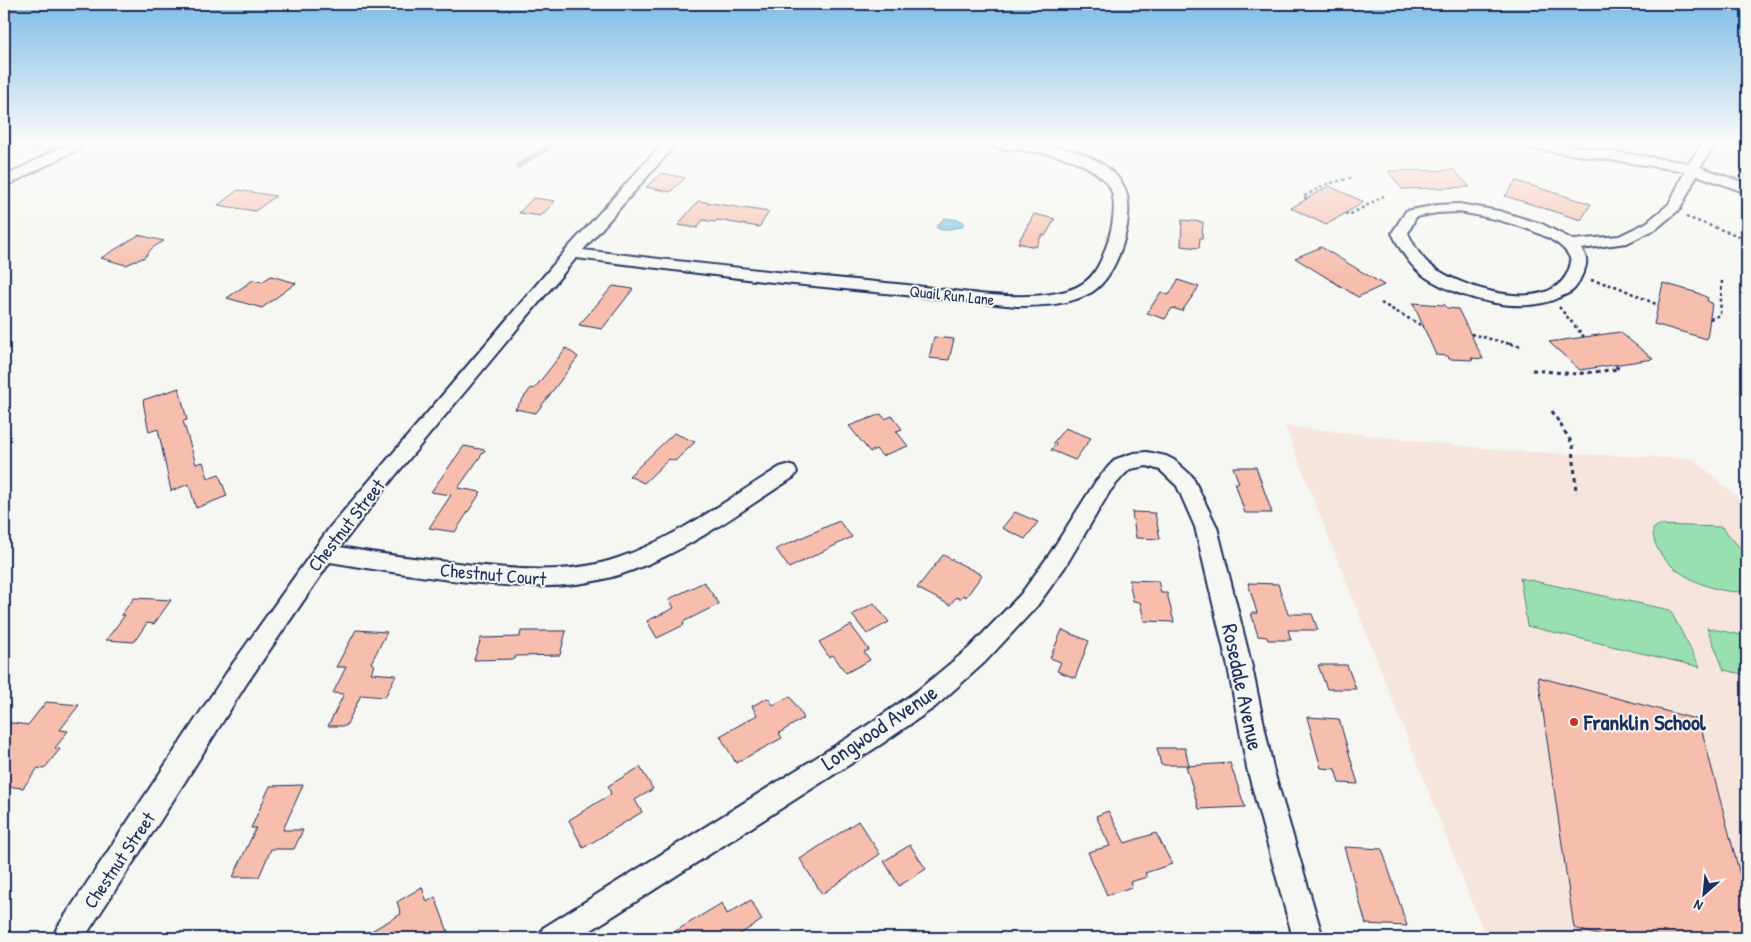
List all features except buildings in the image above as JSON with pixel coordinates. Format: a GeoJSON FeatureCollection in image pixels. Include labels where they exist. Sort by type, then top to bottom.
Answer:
{"type":"FeatureCollection","features":[{"type":"Feature","properties":{"kind":"street","name":"Chestnut Street"},"geometry":{"type":"LineString","coordinates":[[67,938],[153,809],[238,676],[324,552],[363,500],[572,253],[630,188]]}},
{"type":"Feature","properties":{"kind":"street","name":"Quail Run Lane"},"geometry":{"type":"LineString","coordinates":[[572,253],[763,276],[1018,302],[1044,301],[1080,292],[1100,278],[1107,268],[1120,217],[1120,196],[1117,188]]}},
{"type":"Feature","properties":{"kind":"street"},"geometry":{"type":"LineString","coordinates":[[1571,245],[1622,240],[1652,226],[1675,206],[1684,188]]}},
{"type":"Feature","properties":{"kind":"street"},"geometry":{"type":"LineString","coordinates":[[1459,208],[1499,215],[1537,227],[1571,245],[1579,259],[1576,275],[1576,279],[1563,291],[1545,297],[1526,300],[1479,296],[1444,283],[1430,274],[1407,252],[1400,233],[1411,214],[1437,209],[1459,208]]}},
{"type":"Feature","properties":{"kind":"street","name":"Longwood Avenue"},"geometry":{"type":"LineString","coordinates":[[554,938],[871,737],[926,699],[977,655],[1014,618],[1052,569],[1103,486],[1116,470],[1123,464],[1134,460],[1147,459]]}},
{"type":"Feature","properties":{"kind":"street","name":"Rosedale Avenue"},"geometry":{"type":"LineString","coordinates":[[1147,459],[1159,461],[1167,465],[1184,481],[1194,498],[1206,527],[1240,667],[1260,768],[1308,938]]}},
{"type":"Feature","properties":{"kind":"street","name":"Chestnut Court"},"geometry":{"type":"LineString","coordinates":[[324,552],[416,568],[512,579],[550,580],[591,573],[651,554],[691,532],[787,472]]}},
{"type":"Feature","properties":{"kind":"path"},"geometry":{"type":"LineString","coordinates":[[1307,199],[1303,197],[1318,188]]}},
{"type":"Feature","properties":{"kind":"path"},"geometry":{"type":"LineString","coordinates":[[1345,213],[1349,215],[1355,213],[1384,196]]}},
{"type":"Feature","properties":{"kind":"path"},"geometry":{"type":"LineString","coordinates":[[1670,211],[1742,237]]}},
{"type":"Feature","properties":{"kind":"path"},"geometry":{"type":"LineString","coordinates":[[1576,275],[1618,287],[1658,305]]}},
{"type":"Feature","properties":{"kind":"path"},"geometry":{"type":"LineString","coordinates":[[1710,319],[1720,315],[1722,281]]}},
{"type":"Feature","properties":{"kind":"path"},"geometry":{"type":"LineString","coordinates":[[1545,297],[1563,310],[1572,325],[1584,337]]}},
{"type":"Feature","properties":{"kind":"path"},"geometry":{"type":"LineString","coordinates":[[1381,303],[1424,327]]}},
{"type":"Feature","properties":{"kind":"path"},"geometry":{"type":"LineString","coordinates":[[1471,334],[1520,346]]}},
{"type":"Feature","properties":{"kind":"path"},"geometry":{"type":"LineString","coordinates":[[1532,370],[1576,374],[1619,370],[1614,365]]}},
{"type":"Feature","properties":{"kind":"path"},"geometry":{"type":"LineString","coordinates":[[1552,411],[1574,445],[1576,493]]}},
{"type":"Feature","properties":{"kind":"shaded area","name":"Franklin School"},"geometry":{"type":"Polygon","coordinates":[[[1285,426],[1509,451],[1694,459],[1747,506],[1747,938],[1486,938],[1285,426]]]}},
{"type":"Feature","properties":{"kind":"green space"},"geometry":{"type":"Polygon","coordinates":[[[1659,525],[1722,527],[1747,556],[1747,591],[1734,592],[1703,584],[1687,577],[1673,567],[1662,556],[1655,543],[1653,529],[1659,525]]]}},
{"type":"Feature","properties":{"kind":"green space"},"geometry":{"type":"Polygon","coordinates":[[[1520,578],[1670,610],[1700,667],[1527,626],[1520,578]]]}},
{"type":"Feature","properties":{"kind":"green space"},"geometry":{"type":"Polygon","coordinates":[[[1707,628],[1747,636],[1747,675],[1724,670],[1707,628]]]}},
{"type":"Feature","properties":{"kind":"water"},"geometry":{"type":"Polygon","coordinates":[[[944,218],[964,222],[962,227],[942,230],[936,227],[944,218]]]}},
{"type":"Feature","properties":{"kind":"place","name":"Franklin School"},"geometry":{"type":"Point","coordinates":[1574,722]}}]}
